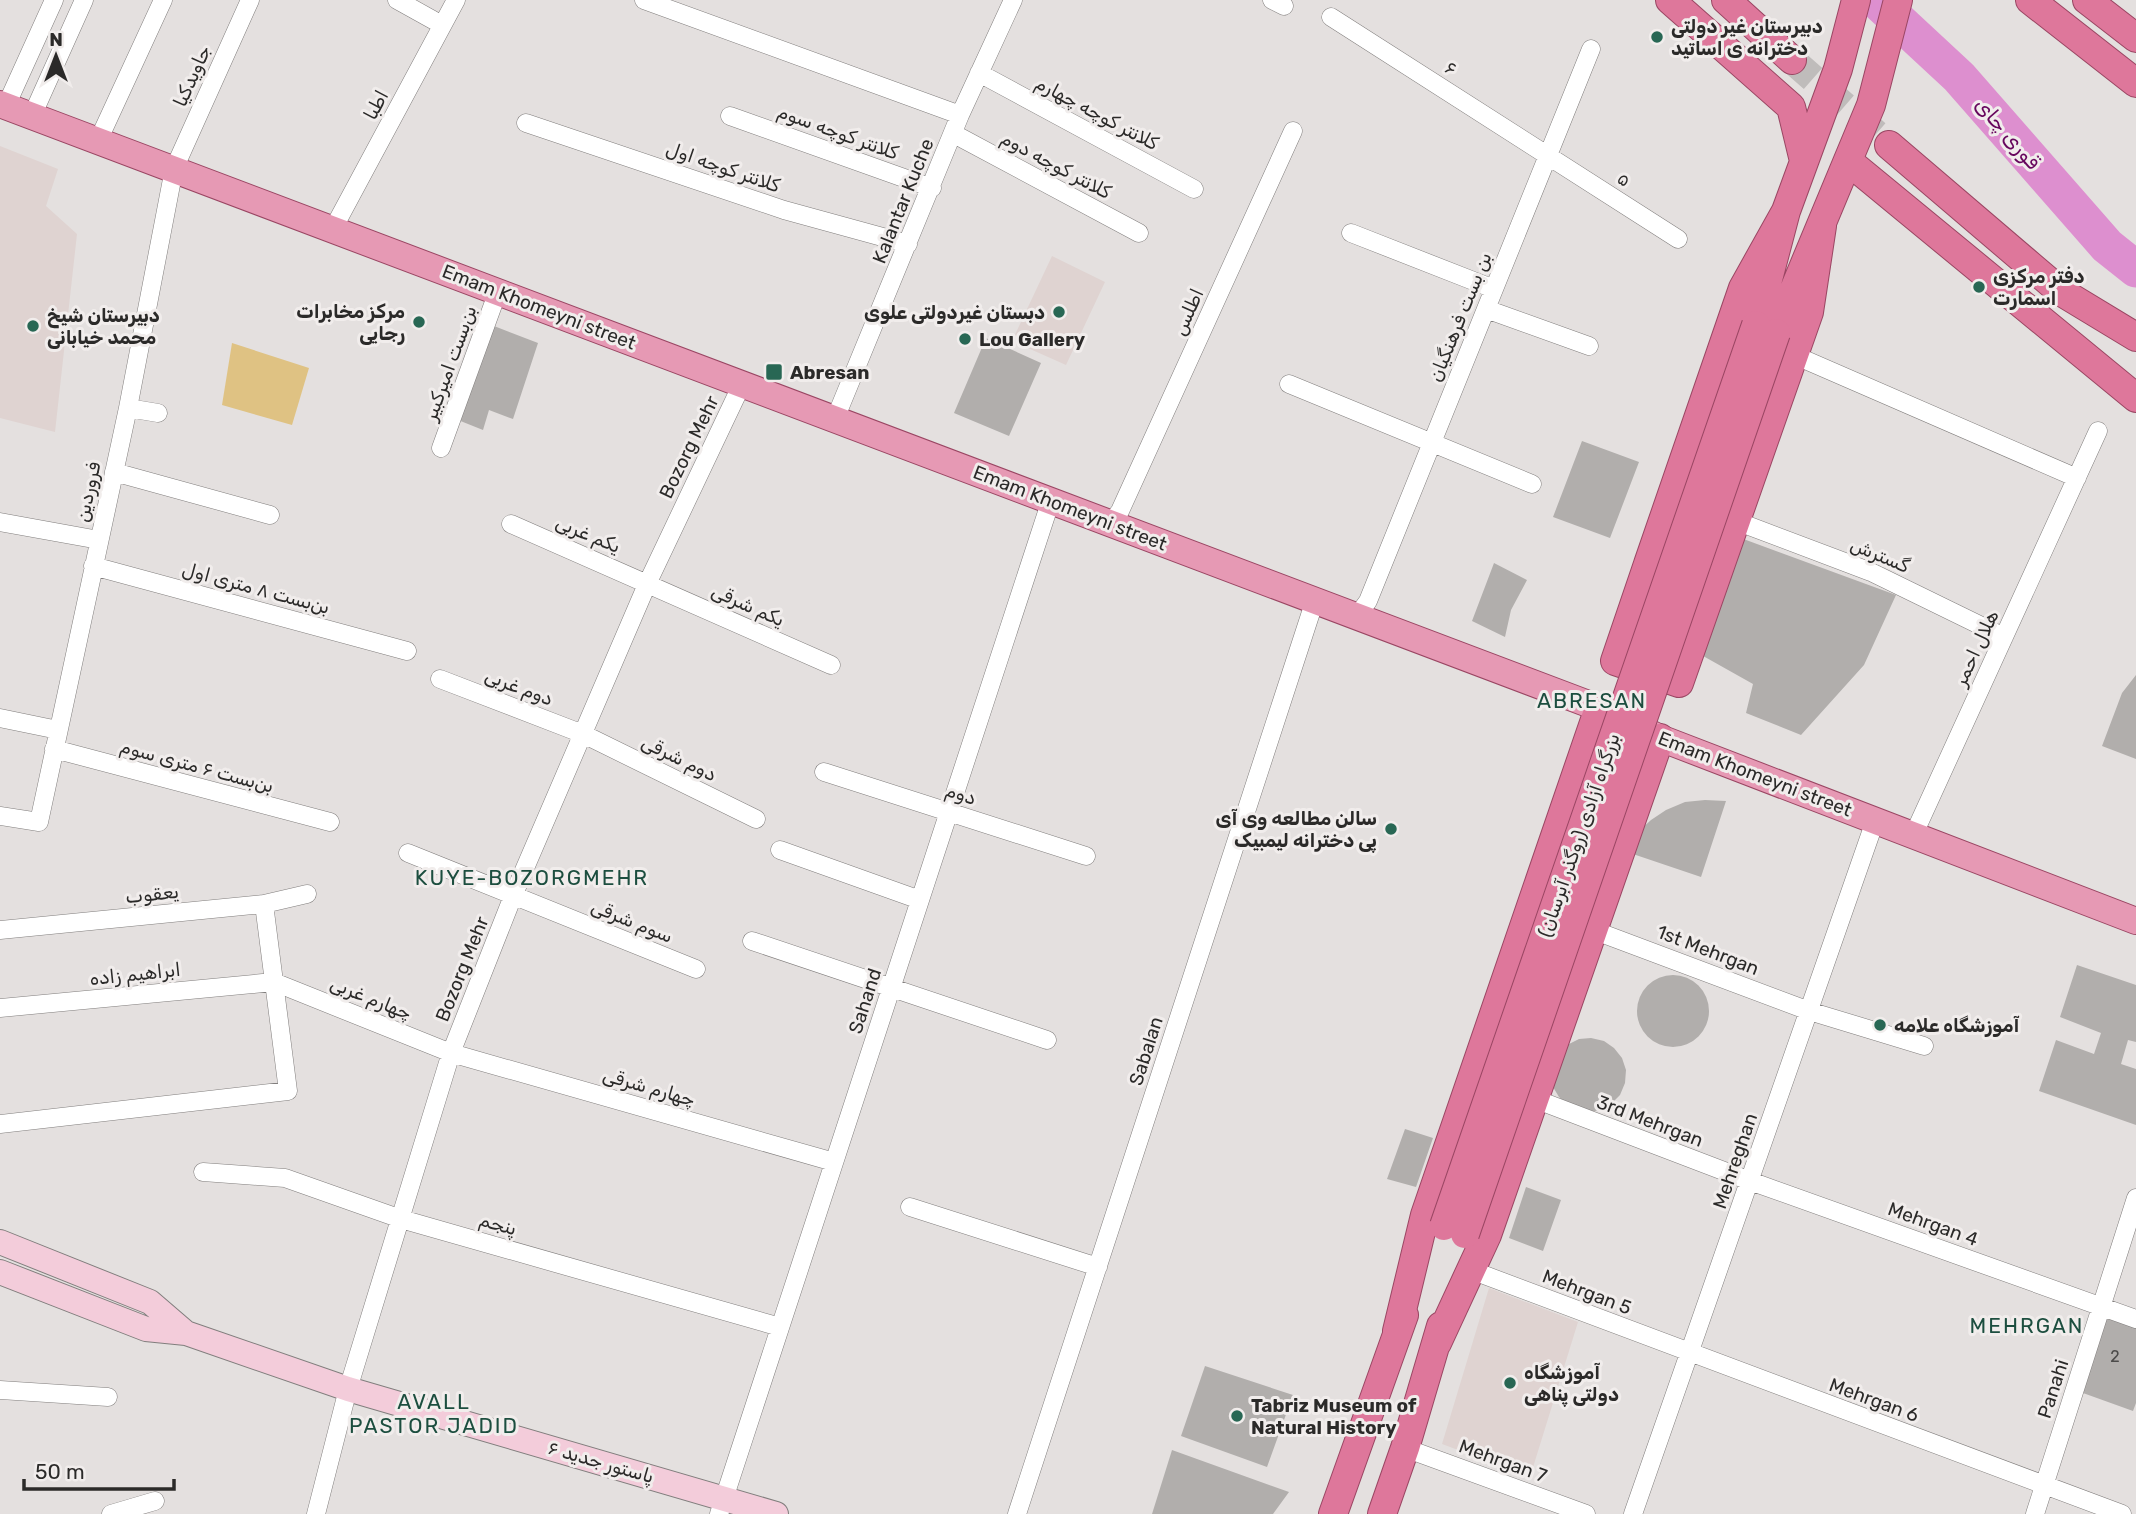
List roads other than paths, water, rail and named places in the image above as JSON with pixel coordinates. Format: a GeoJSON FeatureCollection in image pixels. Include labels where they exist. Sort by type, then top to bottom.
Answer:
{"type":"FeatureCollection","features":[{"type":"Feature","properties":{"kind":"highway"},"geometry":{"type":"LineString","coordinates":[[1670,0],[1791,107],[1804,161]]}},
{"type":"Feature","properties":{"kind":"highway"},"geometry":{"type":"LineString","coordinates":[[1726,0],[1792,60]]}},
{"type":"Feature","properties":{"kind":"highway"},"geometry":{"type":"LineString","coordinates":[[1822,226],[1808,312],[1679,683],[1615,661],[1743,288],[1786,211],[1838,69],[1856,0]]}},
{"type":"Feature","properties":{"kind":"highway"},"geometry":{"type":"LineString","coordinates":[[1766,329],[1822,226],[1871,105],[1898,0]]}},
{"type":"Feature","properties":{"kind":"highway"},"geometry":{"type":"LineString","coordinates":[[2030,0],[2136,83]]}},
{"type":"Feature","properties":{"kind":"highway"},"geometry":{"type":"LineString","coordinates":[[2087,0],[2136,38]]}},
{"type":"Feature","properties":{"kind":"highway"},"geometry":{"type":"LineString","coordinates":[[2078,38],[2136,105]]}},
{"type":"Feature","properties":{"kind":"highway"},"geometry":{"type":"LineString","coordinates":[[1889,145],[2060,291],[2136,337]]}},
{"type":"Feature","properties":{"kind":"highway"},"geometry":{"type":"LineString","coordinates":[[1848,161],[2136,398]]}},
{"type":"Feature","properties":{"kind":"highway"},"geometry":{"type":"LineString","coordinates":[[1766,329],[1786,211]]}},
{"type":"Feature","properties":{"kind":"highway","name":"بزرگراه آزادی (روگذر آبرسان)"},"geometry":{"type":"LineString","coordinates":[[1454,1230],[1766,329]]}},
{"type":"Feature","properties":{"kind":"highway"},"geometry":{"type":"LineString","coordinates":[[1648,564],[1650,588],[1668,599],[1688,607],[1696,607],[1703,604],[1711,592]]}},
{"type":"Feature","properties":{"kind":"highway"},"geometry":{"type":"LineString","coordinates":[[1333,1514],[1397,1331],[1425,1215],[1599,708]]}},
{"type":"Feature","properties":{"kind":"highway"},"geometry":{"type":"LineString","coordinates":[[1382,1514],[1437,1343],[1487,1235],[1660,738]]}},
{"type":"Feature","properties":{"kind":"highway"},"geometry":{"type":"LineString","coordinates":[[1519,940],[1537,928],[1563,930],[1577,942],[1583,960]]}},
{"type":"Feature","properties":{"kind":"highway"},"geometry":{"type":"LineString","coordinates":[[1397,1331],[1454,1230]]}},
{"type":"Feature","properties":{"kind":"highway"},"geometry":{"type":"LineString","coordinates":[[1437,1343],[1454,1230]]}},
{"type":"Feature","properties":{"kind":"main road","name":"Emam Khomeyni street"},"geometry":{"type":"LineString","coordinates":[[3,105],[1051,500],[1116,517],[1315,600],[1363,609],[1599,708],[1660,738],[2136,920]]}},
{"type":"Feature","properties":{"kind":"main road","name":"پاستور جدید ۶"},"geometry":{"type":"LineString","coordinates":[[0,1242],[150,1302],[186,1333]]}},
{"type":"Feature","properties":{"kind":"main road","name":"پاستور جدید ۶"},"geometry":{"type":"LineString","coordinates":[[0,1272],[146,1329],[186,1333],[348,1389],[722,1506],[776,1514]]}},
{"type":"Feature","properties":{"kind":"street"},"geometry":{"type":"LineString","coordinates":[[3,105],[54,0]]}},
{"type":"Feature","properties":{"kind":"street"},"geometry":{"type":"LineString","coordinates":[[32,116],[84,0]]}},
{"type":"Feature","properties":{"kind":"street"},"geometry":{"type":"LineString","coordinates":[[98,141],[163,0]]}},
{"type":"Feature","properties":{"kind":"street","name":"جاویدکیا"},"geometry":{"type":"LineString","coordinates":[[174,170],[250,0]]}},
{"type":"Feature","properties":{"kind":"street"},"geometry":{"type":"LineString","coordinates":[[397,0],[442,25]]}},
{"type":"Feature","properties":{"kind":"street","name":"اطبا"},"geometry":{"type":"LineString","coordinates":[[333,229],[456,0]]}},
{"type":"Feature","properties":{"kind":"street"},"geometry":{"type":"LineString","coordinates":[[644,0],[960,115]]}},
{"type":"Feature","properties":{"kind":"street","name":"Kalantar Kuche"},"geometry":{"type":"LineString","coordinates":[[835,419],[960,115],[1013,0]]}},
{"type":"Feature","properties":{"kind":"street","name":"۶"},"geometry":{"type":"LineString","coordinates":[[1331,16],[1548,156]]}},
{"type":"Feature","properties":{"kind":"street","name":"بن بست فرهنگیان"},"geometry":{"type":"LineString","coordinates":[[1363,609],[1591,49]]}},
{"type":"Feature","properties":{"kind":"street","name":"کلانتر کوچه چهارم"},"geometry":{"type":"LineString","coordinates":[[979,73],[1194,190]]}},
{"type":"Feature","properties":{"kind":"street","name":"کلانتر کوچه سوم"},"geometry":{"type":"LineString","coordinates":[[730,116],[932,188]]}},
{"type":"Feature","properties":{"kind":"street","name":"کلانتر کوچه اول"},"geometry":{"type":"LineString","coordinates":[[526,123],[785,211],[908,244]]}},
{"type":"Feature","properties":{"kind":"street","name":"اطلس"},"geometry":{"type":"LineString","coordinates":[[1116,517],[1293,131]]}},
{"type":"Feature","properties":{"kind":"street","name":"کلانتر کوچه دوم"},"geometry":{"type":"LineString","coordinates":[[954,134],[1139,233]]}},
{"type":"Feature","properties":{"kind":"street","name":"۵"},"geometry":{"type":"LineString","coordinates":[[1548,156],[1678,239]]}},
{"type":"Feature","properties":{"kind":"street","name":"فروردین"},"geometry":{"type":"LineString","coordinates":[[0,816],[39,822],[128,408],[174,170]]}},
{"type":"Feature","properties":{"kind":"street"},"geometry":{"type":"LineString","coordinates":[[1351,233],[1494,289]]}},
{"type":"Feature","properties":{"kind":"street","name":"بن‌بست امیرکبیر"},"geometry":{"type":"LineString","coordinates":[[441,448],[498,292]]}},
{"type":"Feature","properties":{"kind":"street"},"geometry":{"type":"LineString","coordinates":[[1486,309],[1588,346]]}},
{"type":"Feature","properties":{"kind":"street"},"geometry":{"type":"LineString","coordinates":[[1794,355],[2077,478]]}},
{"type":"Feature","properties":{"kind":"street","name":"Bozorg Mehr"},"geometry":{"type":"LineString","coordinates":[[316,1514],[348,1389],[452,1053],[513,896],[648,582],[742,384]]}},
{"type":"Feature","properties":{"kind":"street"},"geometry":{"type":"LineString","coordinates":[[1289,384],[1532,484]]}},
{"type":"Feature","properties":{"kind":"street"},"geometry":{"type":"LineString","coordinates":[[128,408],[158,413]]}},
{"type":"Feature","properties":{"kind":"street","name":"هلال احمر"},"geometry":{"type":"LineString","coordinates":[[1913,836],[2098,431]]}},
{"type":"Feature","properties":{"kind":"street"},"geometry":{"type":"LineString","coordinates":[[114,472],[270,515]]}},
{"type":"Feature","properties":{"kind":"street","name":"Sahand"},"geometry":{"type":"LineString","coordinates":[[722,1506],[1051,500]]}},
{"type":"Feature","properties":{"kind":"street","name":"گسترش"},"geometry":{"type":"LineString","coordinates":[[1736,521],[1871,572],[2004,637]]}},
{"type":"Feature","properties":{"kind":"street"},"geometry":{"type":"LineString","coordinates":[[0,522],[99,540]]}},
{"type":"Feature","properties":{"kind":"street","name":"یکم غربی"},"geometry":{"type":"LineString","coordinates":[[511,524],[648,582]]}},
{"type":"Feature","properties":{"kind":"street","name":"بن‌بست ۸ متری اول"},"geometry":{"type":"LineString","coordinates":[[93,566],[407,651]]}},
{"type":"Feature","properties":{"kind":"street","name":"یکم شرقی"},"geometry":{"type":"LineString","coordinates":[[648,582],[831,665]]}},
{"type":"Feature","properties":{"kind":"street","name":"Sabalan"},"geometry":{"type":"LineString","coordinates":[[1017,1514],[1315,600]]}},
{"type":"Feature","properties":{"kind":"street","name":"دوم غربی"},"geometry":{"type":"LineString","coordinates":[[440,679],[583,734]]}},
{"type":"Feature","properties":{"kind":"street"},"geometry":{"type":"LineString","coordinates":[[0,718],[58,730]]}},
{"type":"Feature","properties":{"kind":"street","name":"دوم شرقی"},"geometry":{"type":"LineString","coordinates":[[583,734],[756,819]]}},
{"type":"Feature","properties":{"kind":"street","name":"بن‌بست ۶ متری سوم"},"geometry":{"type":"LineString","coordinates":[[54,749],[330,822]]}},
{"type":"Feature","properties":{"kind":"street","name":"دوم"},"geometry":{"type":"LineString","coordinates":[[824,772],[1086,856]]}},
{"type":"Feature","properties":{"kind":"street","name":"Mehreghan"},"geometry":{"type":"LineString","coordinates":[[1633,1514],[1875,821]]}},
{"type":"Feature","properties":{"kind":"street"},"geometry":{"type":"LineString","coordinates":[[780,850],[920,900]]}},
{"type":"Feature","properties":{"kind":"street","name":"سوم شرقی"},"geometry":{"type":"LineString","coordinates":[[408,853],[696,969]]}},
{"type":"Feature","properties":{"kind":"street","name":"یعقوب"},"geometry":{"type":"LineString","coordinates":[[0,930],[264,904],[307,894]]}},
{"type":"Feature","properties":{"kind":"street"},"geometry":{"type":"LineString","coordinates":[[0,1124],[288,1091],[264,904]]}},
{"type":"Feature","properties":{"kind":"street","name":"1st Mehrgan"},"geometry":{"type":"LineString","coordinates":[[1593,930],[1808,1011],[1924,1046]]}},
{"type":"Feature","properties":{"kind":"street"},"geometry":{"type":"LineString","coordinates":[[751,941],[1047,1040]]}},
{"type":"Feature","properties":{"kind":"street","name":"چهارم غربی"},"geometry":{"type":"LineString","coordinates":[[274,982],[452,1053]]}},
{"type":"Feature","properties":{"kind":"street","name":"ابراهیم زاده"},"geometry":{"type":"LineString","coordinates":[[0,1008],[274,982]]}},
{"type":"Feature","properties":{"kind":"street","name":"چهارم شرقی"},"geometry":{"type":"LineString","coordinates":[[452,1053],[834,1162]]}},
{"type":"Feature","properties":{"kind":"street","name":"3rd Mehrgan"},"geometry":{"type":"LineString","coordinates":[[1535,1099],[1750,1181]]}},
{"type":"Feature","properties":{"kind":"street","name":"پنجم"},"geometry":{"type":"LineString","coordinates":[[203,1172],[285,1178],[401,1219],[780,1326]]}},
{"type":"Feature","properties":{"kind":"street","name":"Mehrgan 4"},"geometry":{"type":"LineString","coordinates":[[1750,1181],[2136,1320]]}},
{"type":"Feature","properties":{"kind":"street","name":"Panahi"},"geometry":{"type":"LineString","coordinates":[[2035,1514],[2136,1198]]}},
{"type":"Feature","properties":{"kind":"street"},"geometry":{"type":"LineString","coordinates":[[910,1207],[1098,1267]]}},
{"type":"Feature","properties":{"kind":"street","name":"Mehrgan 5"},"geometry":{"type":"LineString","coordinates":[[1471,1270],[1689,1353]]}},
{"type":"Feature","properties":{"kind":"street","name":"Mehrgan 6"},"geometry":{"type":"LineString","coordinates":[[1689,1353],[2122,1514]]}},
{"type":"Feature","properties":{"kind":"street"},"geometry":{"type":"LineString","coordinates":[[0,1390],[108,1397]]}},
{"type":"Feature","properties":{"kind":"street","name":"Mehrgan 7"},"geometry":{"type":"LineString","coordinates":[[1405,1448],[1586,1514]]}},
{"type":"Feature","properties":{"kind":"street"},"geometry":{"type":"LineString","coordinates":[[111,1514],[155,1501]]}},
{"type":"Feature","properties":{"kind":"waterway","name":"قوری چای"},"geometry":{"type":"LineString","coordinates":[[1876,0],[1959,77],[2107,246],[2136,269]]}},
{"type":"Feature","properties":{"kind":"tunnel"},"geometry":{"type":"LineString","coordinates":[[1792,60],[1889,145]]}},
{"type":"Feature","properties":{"kind":"place","name":"دبیرستان غیر دولتی دخترانه ی اساتید"},"geometry":{"type":"Point","coordinates":[1657,37]}},
{"type":"Feature","properties":{"kind":"place","name":"دفتر مرکزی اسمارت"},"geometry":{"type":"Point","coordinates":[1979,287]}},
{"type":"Feature","properties":{"kind":"place","name":"دبستان غیردولتی علوی"},"geometry":{"type":"Point","coordinates":[1059,312]}},
{"type":"Feature","properties":{"kind":"place","name":"مرکز مخابرات رجایی"},"geometry":{"type":"Point","coordinates":[419,322]}},
{"type":"Feature","properties":{"kind":"place","name":"دبیرستان شیخ محمد خیابانی"},"geometry":{"type":"Point","coordinates":[33,326]}},
{"type":"Feature","properties":{"kind":"place","name":"Lou Gallery"},"geometry":{"type":"Point","coordinates":[965,339]}},
{"type":"Feature","properties":{"kind":"place","name":"Abresan"},"geometry":{"type":"Point","coordinates":[774,372]}},
{"type":"Feature","properties":{"kind":"place","name":"سالن مطالعه وی آی پی دخترانه لیمبیک"},"geometry":{"type":"Point","coordinates":[1391,829]}},
{"type":"Feature","properties":{"kind":"place","name":"آموزشگاه علامه"},"geometry":{"type":"Point","coordinates":[1880,1025]}},
{"type":"Feature","properties":{"kind":"place","name":"آموزشگاه دولتی پناهی"},"geometry":{"type":"Point","coordinates":[1510,1383]}},
{"type":"Feature","properties":{"kind":"place","name":"Tabriz Museum of Natural History"},"geometry":{"type":"Point","coordinates":[1237,1416]}},
{"type":"Feature","properties":{"kind":"district","name":"ABRESAN"},"geometry":{"type":"Point","coordinates":[1592,700]}},
{"type":"Feature","properties":{"kind":"district","name":"KUYE-BOZORGMEHR"},"geometry":{"type":"Point","coordinates":[532,877]}},
{"type":"Feature","properties":{"kind":"district","name":"MEHRGAN"},"geometry":{"type":"Point","coordinates":[2027,1325]}},
{"type":"Feature","properties":{"kind":"district","name":"AVALL PASTOR JADID"},"geometry":{"type":"Point","coordinates":[434,1413]}}]}
